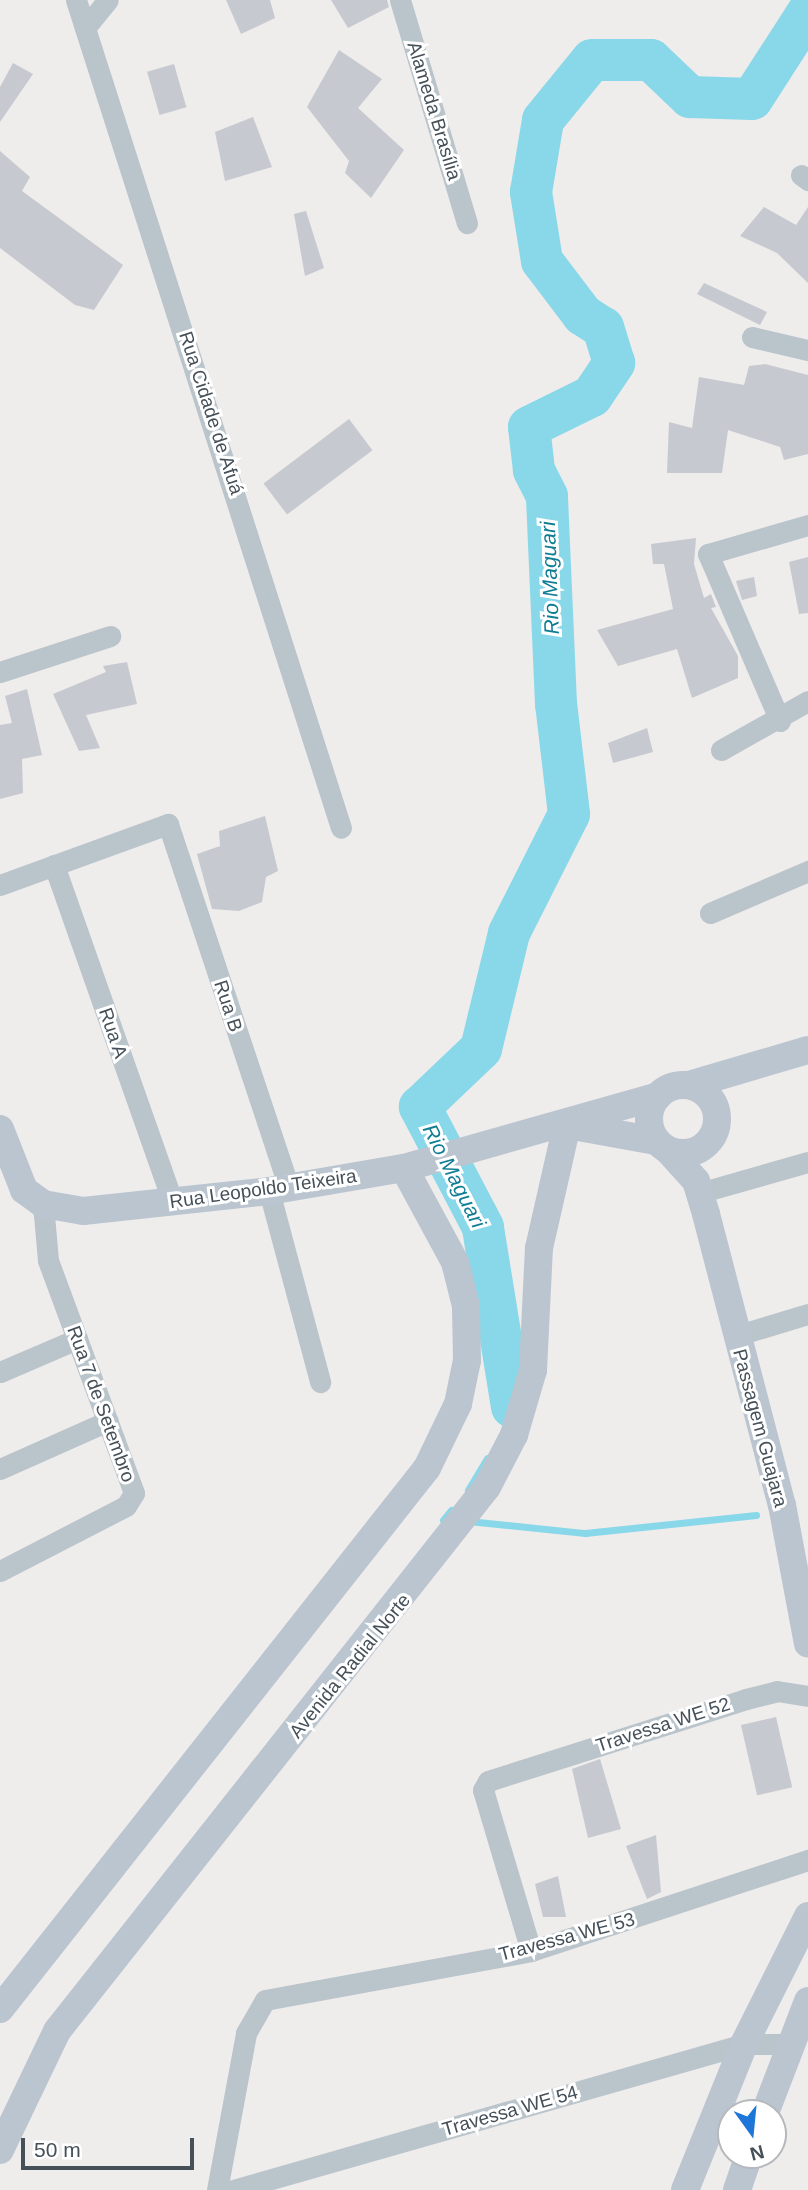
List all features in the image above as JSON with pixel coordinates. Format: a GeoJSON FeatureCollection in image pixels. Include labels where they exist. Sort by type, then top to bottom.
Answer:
{"type":"FeatureCollection","features":[{"type":"Feature","properties":{"kind":"main road"},"geometry":{"type":"LineString","coordinates":[[688,1085],[713,1102],[717,1123],[708,1142],[690,1153],[662,1145],[649,1123],[657,1096],[688,1085],[808,1050]]}},
{"type":"Feature","properties":{"kind":"main road","name":"Rua Leopoldo Teixeira"},"geometry":{"type":"LineString","coordinates":[[43,1204],[83,1211],[279,1190],[413,1165],[567,1125],[657,1096]]}},
{"type":"Feature","properties":{"kind":"main road","name":"Rua Leopoldo Teixeira"},"geometry":{"type":"LineString","coordinates":[[567,1125],[662,1145]]}},
{"type":"Feature","properties":{"kind":"main road","name":"Avenida Radial Norte"},"geometry":{"type":"LineString","coordinates":[[0,2150],[57,2031],[461,1527],[487,1487],[514,1435],[533,1370],[539,1248],[567,1125]]}},
{"type":"Feature","properties":{"kind":"main road"},"geometry":{"type":"LineString","coordinates":[[0,1129],[13,1172],[43,1204]]}},
{"type":"Feature","properties":{"kind":"main road","name":"Passagem Guajara"},"geometry":{"type":"LineString","coordinates":[[708,1142],[709,1201],[735,1336],[782,1504],[808,1644]]}},
{"type":"Feature","properties":{"kind":"main road","name":"Passagem Guajara"},"geometry":{"type":"LineString","coordinates":[[662,1145],[696,1181],[709,1201]]}},
{"type":"Feature","properties":{"kind":"main road"},"geometry":{"type":"LineString","coordinates":[[1,2006],[426,1468],[458,1404],[467,1360],[466,1306],[455,1262],[413,1165]]}},
{"type":"Feature","properties":{"kind":"main road"},"geometry":{"type":"LineString","coordinates":[[685,2190],[744,2044],[808,1916]]}},
{"type":"Feature","properties":{"kind":"main road"},"geometry":{"type":"LineString","coordinates":[[770,2099],[808,2001]]}},
{"type":"Feature","properties":{"kind":"main road"},"geometry":{"type":"LineString","coordinates":[[737,2190],[744,2169]]}},
{"type":"Feature","properties":{"kind":"street","name":"Rua Cidade de Afuá"},"geometry":{"type":"LineString","coordinates":[[76,0],[341,828]]}},
{"type":"Feature","properties":{"kind":"street"},"geometry":{"type":"LineString","coordinates":[[85,28],[108,0]]}},
{"type":"Feature","properties":{"kind":"street","name":"Alameda Brasília"},"geometry":{"type":"LineString","coordinates":[[400,0],[467,223]]}},
{"type":"Feature","properties":{"kind":"street"},"geometry":{"type":"LineString","coordinates":[[752,337],[808,350]]}},
{"type":"Feature","properties":{"kind":"street"},"geometry":{"type":"LineString","coordinates":[[780,721],[708,554],[808,525]]}},
{"type":"Feature","properties":{"kind":"street"},"geometry":{"type":"LineString","coordinates":[[0,672],[110,636]]}},
{"type":"Feature","properties":{"kind":"street"},"geometry":{"type":"LineString","coordinates":[[721,750],[780,721],[808,701]]}},
{"type":"Feature","properties":{"kind":"street","name":"Rua B"},"geometry":{"type":"LineString","coordinates":[[54,865],[168,824],[279,1190],[320,1381]]}},
{"type":"Feature","properties":{"kind":"street"},"geometry":{"type":"LineString","coordinates":[[0,885],[54,865]]}},
{"type":"Feature","properties":{"kind":"street","name":"Rua A"},"geometry":{"type":"LineString","coordinates":[[54,865],[172,1201]]}},
{"type":"Feature","properties":{"kind":"street"},"geometry":{"type":"LineString","coordinates":[[710,913],[808,872]]}},
{"type":"Feature","properties":{"kind":"street"},"geometry":{"type":"LineString","coordinates":[[709,1201],[808,1161]]}},
{"type":"Feature","properties":{"kind":"street","name":"Rua 7 de Setembro"},"geometry":{"type":"LineString","coordinates":[[0,1571],[132,1500],[108,1421],[48,1260],[43,1204]]}},
{"type":"Feature","properties":{"kind":"street"},"geometry":{"type":"LineString","coordinates":[[735,1336],[808,1314]]}},
{"type":"Feature","properties":{"kind":"street"},"geometry":{"type":"LineString","coordinates":[[0,1372],[77,1339]]}},
{"type":"Feature","properties":{"kind":"street"},"geometry":{"type":"LineString","coordinates":[[0,1469],[108,1421]]}},
{"type":"Feature","properties":{"kind":"street","name":"Travessa WE 52"},"geometry":{"type":"LineString","coordinates":[[531,1951],[483,1790],[488,1781],[776,1691],[808,1696]]}},
{"type":"Feature","properties":{"kind":"street","name":"Travessa WE 53"},"geometry":{"type":"LineString","coordinates":[[218,2190],[246,2033],[257,2007],[277,1995],[531,1951],[808,1860]]}},
{"type":"Feature","properties":{"kind":"street","name":"Travessa WE 54"},"geometry":{"type":"LineString","coordinates":[[233,2190],[744,2044],[790,2044]]}},
{"type":"Feature","properties":{"kind":"building"},"geometry":{"type":"Polygon","coordinates":[[[226,0],[270,0],[275,18],[241,34],[226,0]]]}},
{"type":"Feature","properties":{"kind":"building"},"geometry":{"type":"Polygon","coordinates":[[[331,0],[387,0],[389,7],[348,28],[331,0]]]}},
{"type":"Feature","properties":{"kind":"building"},"geometry":{"type":"Polygon","coordinates":[[[339,50],[382,79],[358,108],[404,150],[371,198],[345,173],[349,161],[307,107],[339,50]]]}},
{"type":"Feature","properties":{"kind":"building"},"geometry":{"type":"Polygon","coordinates":[[[13,63],[33,74],[0,122],[0,87],[13,63]]]}},
{"type":"Feature","properties":{"kind":"building"},"geometry":{"type":"Polygon","coordinates":[[[174,64],[186,107],[159,115],[147,72],[174,64]]]}},
{"type":"Feature","properties":{"kind":"building"},"geometry":{"type":"Polygon","coordinates":[[[253,117],[272,167],[225,181],[215,132],[253,117]]]}},
{"type":"Feature","properties":{"kind":"building"},"geometry":{"type":"Polygon","coordinates":[[[0,151],[30,177],[22,191],[123,265],[94,310],[75,305],[0,248],[0,151]]]}},
{"type":"Feature","properties":{"kind":"building"},"geometry":{"type":"Polygon","coordinates":[[[764,207],[796,225],[808,207],[808,283],[777,253],[740,236],[764,207]]]}},
{"type":"Feature","properties":{"kind":"building"},"geometry":{"type":"Polygon","coordinates":[[[306,211],[324,268],[305,276],[294,214],[306,211]]]}},
{"type":"Feature","properties":{"kind":"building"},"geometry":{"type":"Polygon","coordinates":[[[704,283],[767,312],[760,325],[697,294],[704,283]]]}},
{"type":"Feature","properties":{"kind":"building"},"geometry":{"type":"Polygon","coordinates":[[[765,364],[808,375],[808,454],[784,460],[780,447],[728,430],[722,473],[667,473],[669,422],[692,428],[699,377],[744,385],[749,366],[765,364]]]}},
{"type":"Feature","properties":{"kind":"building"},"geometry":{"type":"Polygon","coordinates":[[[349,419],[372,450],[287,515],[264,483],[349,419]]]}},
{"type":"Feature","properties":{"kind":"building"},"geometry":{"type":"Polygon","coordinates":[[[696,538],[694,564],[704,598],[711,594],[716,607],[711,608],[738,656],[738,678],[692,698],[677,649],[618,666],[597,630],[673,609],[664,564],[653,564],[651,544],[696,538]]]}},
{"type":"Feature","properties":{"kind":"building"},"geometry":{"type":"Polygon","coordinates":[[[808,557],[808,613],[799,614],[789,562],[808,557]]]}},
{"type":"Feature","properties":{"kind":"building"},"geometry":{"type":"Polygon","coordinates":[[[754,577],[757,596],[742,600],[736,581],[754,577]]]}},
{"type":"Feature","properties":{"kind":"building"},"geometry":{"type":"Polygon","coordinates":[[[127,662],[137,704],[86,715],[100,748],[79,751],[53,694],[106,672],[103,666],[127,662]]]}},
{"type":"Feature","properties":{"kind":"building"},"geometry":{"type":"Polygon","coordinates":[[[27,689],[42,755],[22,759],[23,793],[0,799],[0,725],[12,723],[5,696],[27,689]]]}},
{"type":"Feature","properties":{"kind":"building"},"geometry":{"type":"Polygon","coordinates":[[[647,728],[653,752],[613,763],[608,743],[647,728]]]}},
{"type":"Feature","properties":{"kind":"building"},"geometry":{"type":"Polygon","coordinates":[[[265,816],[278,871],[266,877],[262,902],[239,911],[212,909],[197,854],[220,846],[219,831],[265,816]]]}},
{"type":"Feature","properties":{"kind":"building"},"geometry":{"type":"Polygon","coordinates":[[[776,1717],[792,1787],[757,1795],[741,1725],[776,1717]]]}},
{"type":"Feature","properties":{"kind":"building"},"geometry":{"type":"Polygon","coordinates":[[[600,1759],[621,1829],[588,1838],[572,1769],[600,1759]]]}},
{"type":"Feature","properties":{"kind":"building"},"geometry":{"type":"Polygon","coordinates":[[[656,1835],[661,1892],[647,1899],[626,1846],[656,1835]]]}},
{"type":"Feature","properties":{"kind":"building"},"geometry":{"type":"Polygon","coordinates":[[[558,1876],[566,1917],[543,1917],[535,1884],[558,1876]]]}},
{"type":"Feature","properties":{"kind":"waterway","name":"Rio Maguari"},"geometry":{"type":"LineString","coordinates":[[512,1407],[483,1227],[420,1107],[481,1049],[509,933],[569,814],[556,704],[547,496],[534,470],[529,427],[592,396],[614,363],[603,328],[583,315],[542,261],[531,192],[543,120],[592,60],[651,60],[690,97],[752,99],[808,12]]}},
{"type":"Feature","properties":{"kind":"waterway"},"geometry":{"type":"LineString","coordinates":[[468,1490],[487,1458]]}},
{"type":"Feature","properties":{"kind":"waterway"},"geometry":{"type":"LineString","coordinates":[[443,1520],[451,1510]]}},
{"type":"Feature","properties":{"kind":"waterway"},"geometry":{"type":"LineString","coordinates":[[468,1521],[585,1533],[756,1515]]}}]}
